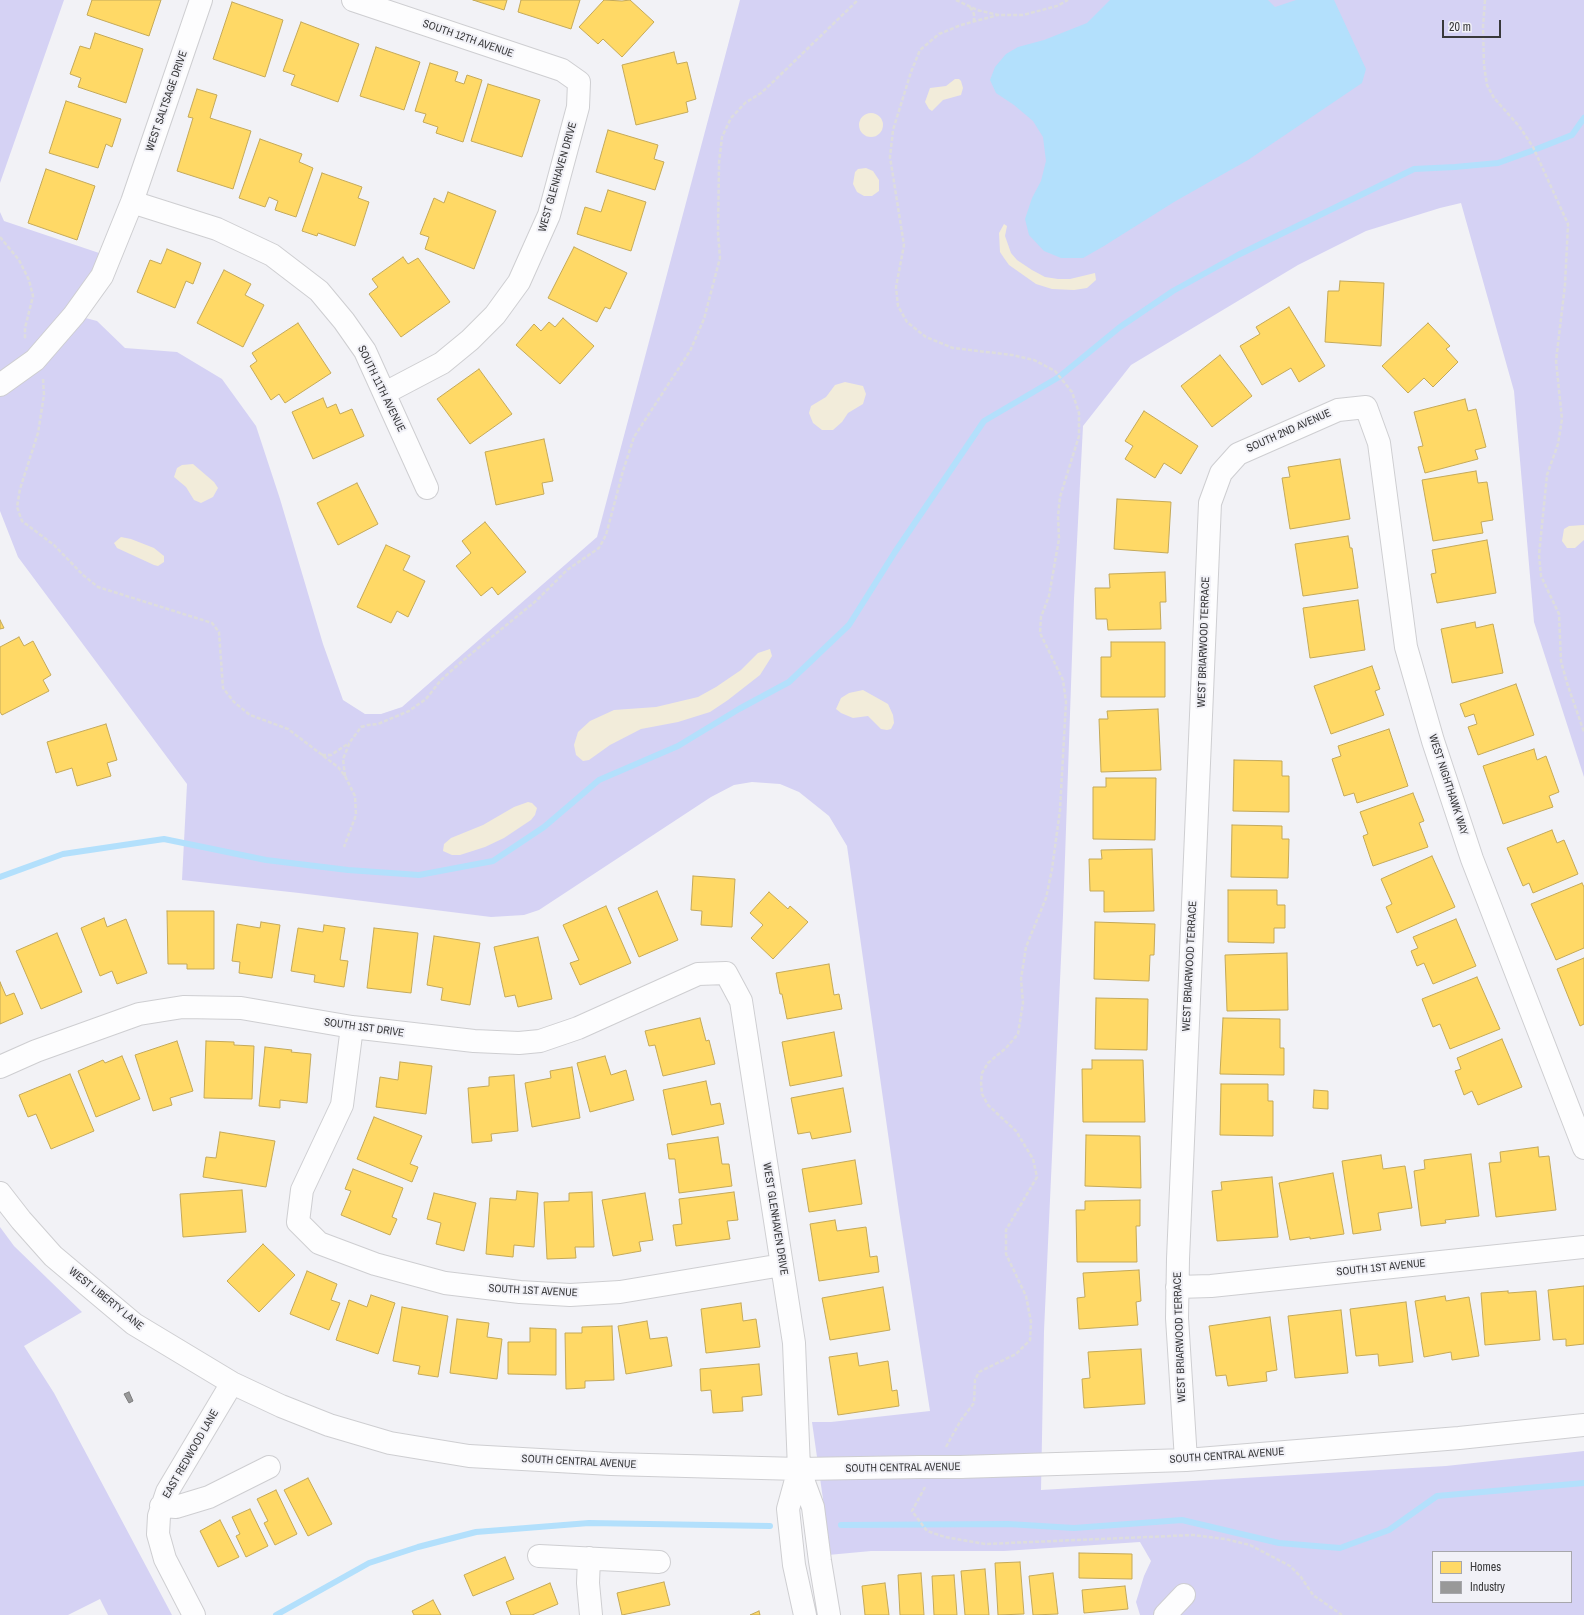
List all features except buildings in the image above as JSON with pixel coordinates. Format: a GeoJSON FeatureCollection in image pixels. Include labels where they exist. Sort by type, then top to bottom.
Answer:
{"type":"FeatureCollection","features":[{"type":"Feature","properties":{"kind":"street","name":"WEST SALTSAGE DRIVE"},"geometry":{"type":"LineString","coordinates":[[0,385],[34,360],[74,315],[102,276],[132,202],[202,0]]}},
{"type":"Feature","properties":{"kind":"street","name":"SOUTH 12TH AVENUE"},"geometry":{"type":"LineString","coordinates":[[353,0],[562,70],[579,82]]}},
{"type":"Feature","properties":{"kind":"street","name":"WEST GLENHAVEN DRIVE"},"geometry":{"type":"LineString","coordinates":[[385,394],[442,362],[470,340],[495,315],[519,282],[549,215],[578,107],[579,82]]}},
{"type":"Feature","properties":{"kind":"street","name":"SOUTH 11TH AVENUE"},"geometry":{"type":"LineString","coordinates":[[132,202],[217,229],[272,255],[319,291],[344,321],[365,351],[427,488]]}},
{"type":"Feature","properties":{"kind":"street","name":"SOUTH 2ND AVENUE"},"geometry":{"type":"LineString","coordinates":[[1221,473],[1238,454],[1265,441],[1338,410],[1366,408]]}},
{"type":"Feature","properties":{"kind":"street","name":"WEST NIGHTHAWK WAY"},"geometry":{"type":"LineString","coordinates":[[1366,408],[1379,443],[1406,647],[1433,740],[1472,859],[1584,1148]]}},
{"type":"Feature","properties":{"kind":"street","name":"WEST BRIARWOOD TERRACE"},"geometry":{"type":"LineString","coordinates":[[1186,1460],[1177,1318],[1184,1081],[1210,503],[1221,473]]}},
{"type":"Feature","properties":{"kind":"street","name":"WEST GLENHAVEN DRIVE"},"geometry":{"type":"LineString","coordinates":[[726,973],[741,1001],[794,1343],[799,1469]]}},
{"type":"Feature","properties":{"kind":"street","name":"SOUTH 1ST DRIVE"},"geometry":{"type":"LineString","coordinates":[[0,1067],[36,1051],[139,1014],[183,1007],[241,1008],[352,1027],[474,1041],[519,1043],[540,1041],[578,1028],[698,974],[726,973]]}},
{"type":"Feature","properties":{"kind":"street","name":"SOUTH 1ST AVENUE"},"geometry":{"type":"LineString","coordinates":[[352,1027],[342,1105],[302,1190],[298,1222],[320,1243],[375,1264],[445,1283],[520,1292],[570,1294],[620,1292],[782,1265]]}},
{"type":"Feature","properties":{"kind":"street","name":"WEST LIBERTY LANE"},"geometry":{"type":"LineString","coordinates":[[0,1193],[21,1220],[53,1256],[134,1324],[232,1383]]}},
{"type":"Feature","properties":{"kind":"street","name":"SOUTH 1ST AVENUE"},"geometry":{"type":"LineString","coordinates":[[1177,1288],[1219,1285],[1584,1247]]}},
{"type":"Feature","properties":{"kind":"street","name":"SOUTH CENTRAL AVENUE"},"geometry":{"type":"LineString","coordinates":[[232,1383],[281,1406],[329,1425],[390,1443],[469,1456],[611,1464],[799,1469],[960,1467],[1186,1460],[1451,1438],[1584,1425]]}},
{"type":"Feature","properties":{"kind":"street","name":"EAST REDWOOD LANE"},"geometry":{"type":"LineString","coordinates":[[194,1615],[165,1559],[158,1534],[161,1506],[232,1383]]}},
{"type":"Feature","properties":{"kind":"street"},"geometry":{"type":"LineString","coordinates":[[161,1506],[176,1508],[209,1497],[269,1467]]}},
{"type":"Feature","properties":{"kind":"street"},"geometry":{"type":"LineString","coordinates":[[799,1469],[813,1507],[829,1615]]}},
{"type":"Feature","properties":{"kind":"street"},"geometry":{"type":"LineString","coordinates":[[799,1469],[788,1509],[791,1544],[805,1615]]}},
{"type":"Feature","properties":{"kind":"street"},"geometry":{"type":"LineString","coordinates":[[538,1556],[659,1562]]}},
{"type":"Feature","properties":{"kind":"street"},"geometry":{"type":"LineString","coordinates":[[589,1558],[588,1583],[591,1615]]}},
{"type":"Feature","properties":{"kind":"street"},"geometry":{"type":"LineString","coordinates":[[798,1584],[823,1580]]}},
{"type":"Feature","properties":{"kind":"street"},"geometry":{"type":"LineString","coordinates":[[1165,1615],[1184,1594]]}},
{"type":"Feature","properties":{"kind":"path"},"geometry":{"type":"LineString","coordinates":[[345,776],[342,759],[350,742],[361,728],[368,725],[378,724],[409,711],[426,699],[441,680],[460,663],[537,600],[567,570],[599,548],[606,535],[623,471],[634,437],[690,351],[704,319],[720,258],[718,233],[720,163],[722,138],[731,118],[745,103],[761,93],[774,81],[858,0]]}},
{"type":"Feature","properties":{"kind":"path"},"geometry":{"type":"LineString","coordinates":[[956,0],[970,7],[998,15]]}},
{"type":"Feature","properties":{"kind":"path"},"geometry":{"type":"LineString","coordinates":[[961,1420],[974,1403],[975,1380],[980,1372],[1016,1354],[1030,1340],[1031,1322],[1026,1296],[1006,1254],[1006,1230],[1036,1177],[1033,1159],[1016,1130],[988,1105],[982,1094],[981,1082],[982,1073],[988,1063],[1006,1048],[1018,1034],[1023,1003],[1021,979],[1026,947],[1046,898],[1052,869],[1060,810],[1066,702],[1063,680],[1040,633],[1041,617],[1049,596],[1059,539],[1058,516],[1060,497],[1079,436],[1079,413],[1072,392],[1055,371],[1034,360],[1012,355],[946,346],[926,337],[907,322],[898,306],[896,287],[904,245],[890,157],[893,130],[911,72],[920,50],[939,34],[974,21],[998,15],[1023,15],[1057,6],[1068,0]]}},
{"type":"Feature","properties":{"kind":"path"},"geometry":{"type":"LineString","coordinates":[[1485,0],[1483,27],[1484,64],[1487,85],[1494,98],[1519,126],[1533,147],[1568,224],[1565,285],[1556,361],[1562,419],[1558,444],[1547,475],[1539,555],[1541,576],[1559,614],[1561,661],[1584,732]]}},
{"type":"Feature","properties":{"kind":"path"},"geometry":{"type":"LineString","coordinates":[[970,7],[974,14],[974,21]]}},
{"type":"Feature","properties":{"kind":"path"},"geometry":{"type":"LineString","coordinates":[[0,237],[19,260],[29,280],[33,296],[25,328],[25,341],[44,382],[44,395],[38,433],[20,489],[17,507],[22,521],[54,545],[83,575],[98,587],[212,623],[219,632],[223,688],[234,702],[250,715],[288,729],[320,755],[338,767],[345,776],[355,796],[356,815],[344,847]]}},
{"type":"Feature","properties":{"kind":"path"},"geometry":{"type":"LineString","coordinates":[[320,755],[331,755],[350,742]]}},
{"type":"Feature","properties":{"kind":"path"},"geometry":{"type":"LineString","coordinates":[[912,1511],[927,1531],[946,1537],[985,1544],[1193,1535],[1225,1539],[1250,1545],[1290,1566],[1301,1577],[1313,1595],[1342,1615]]}},
{"type":"Feature","properties":{"kind":"shaded area"},"geometry":{"type":"Polygon","coordinates":[[[0,0],[64,0],[0,183],[0,0]]]}},
{"type":"Feature","properties":{"kind":"shaded area"},"geometry":{"type":"Polygon","coordinates":[[[740,0],[1584,0],[1584,777],[1534,622],[1514,391],[1461,203],[1366,231],[1298,265],[1131,365],[1083,426],[1074,599],[1063,915],[1044,1331],[1041,1490],[1446,1466],[1584,1451],[1584,1615],[1140,1615],[1136,1602],[1144,1576],[1151,1561],[1140,1542],[1004,1551],[871,1551],[828,1555],[823,1499],[812,1422],[831,1422],[930,1411],[899,1211],[847,846],[829,816],[799,792],[780,784],[752,782],[734,785],[711,797],[539,910],[524,915],[491,917],[182,880],[187,784],[18,557],[0,511],[0,212],[4,221],[111,257],[74,315],[97,321],[125,348],[177,352],[222,379],[256,426],[280,499],[323,644],[343,700],[365,714],[381,714],[402,707],[597,537],[740,0]]]}},
{"type":"Feature","properties":{"kind":"shaded area"},"geometry":{"type":"Polygon","coordinates":[[[1110,0],[1268,0],[1275,7],[1296,0],[1334,0],[1366,69],[1362,83],[1248,160],[1174,202],[1104,246],[1083,258],[1061,258],[1044,251],[1029,235],[1025,219],[1032,198],[1041,181],[1046,161],[1043,137],[1033,121],[1014,105],[996,93],[990,80],[995,67],[1006,54],[1018,47],[1044,40],[1087,23],[1110,0]]]}},
{"type":"Feature","properties":{"kind":"shaded area"},"geometry":{"type":"Polygon","coordinates":[[[0,1227],[14,1246],[82,1312],[24,1346],[54,1393],[172,1615],[108,1615],[100,1599],[68,1615],[0,1615],[0,1227]]]}},
{"type":"Feature","properties":{"kind":"sand"},"geometry":{"type":"Polygon","coordinates":[[[955,79],[959,79],[961,81],[963,88],[961,95],[943,100],[932,111],[929,109],[925,102],[930,88],[946,86],[955,79]]]}},
{"type":"Feature","properties":{"kind":"sand"},"geometry":{"type":"Polygon","coordinates":[[[871,113],[879,117],[883,125],[879,133],[871,137],[863,133],[859,125],[863,117],[871,113]]]}},
{"type":"Feature","properties":{"kind":"sand"},"geometry":{"type":"Polygon","coordinates":[[[866,168],[873,171],[879,180],[879,191],[872,196],[864,196],[857,192],[853,184],[855,172],[858,169],[866,168]]]}},
{"type":"Feature","properties":{"kind":"sand"},"geometry":{"type":"Polygon","coordinates":[[[1004,224],[1007,226],[1005,236],[1011,253],[1017,260],[1032,270],[1045,277],[1058,279],[1070,279],[1095,273],[1096,280],[1087,288],[1074,290],[1052,289],[1036,284],[1009,265],[1000,252],[999,233],[1004,224]]]}},
{"type":"Feature","properties":{"kind":"sand"},"geometry":{"type":"Polygon","coordinates":[[[845,382],[863,386],[866,394],[863,404],[848,413],[842,422],[833,430],[822,430],[813,423],[809,413],[811,406],[826,397],[835,385],[845,382]]]}},
{"type":"Feature","properties":{"kind":"sand"},"geometry":{"type":"Polygon","coordinates":[[[193,464],[214,482],[218,488],[213,497],[201,503],[194,500],[186,487],[174,477],[177,468],[182,465],[193,464]]]}},
{"type":"Feature","properties":{"kind":"sand"},"geometry":{"type":"Polygon","coordinates":[[[1584,525],[1584,540],[1575,548],[1567,548],[1562,541],[1564,529],[1569,526],[1584,525]]]}},
{"type":"Feature","properties":{"kind":"sand"},"geometry":{"type":"Polygon","coordinates":[[[121,537],[131,539],[154,548],[164,556],[164,562],[158,566],[154,565],[117,548],[114,543],[121,537]]]}},
{"type":"Feature","properties":{"kind":"sand"},"geometry":{"type":"Polygon","coordinates":[[[770,649],[772,656],[760,675],[710,712],[678,722],[641,729],[610,745],[589,760],[583,761],[576,755],[574,745],[578,732],[590,721],[614,710],[656,707],[698,697],[741,670],[758,653],[770,649]]]}},
{"type":"Feature","properties":{"kind":"sand"},"geometry":{"type":"Polygon","coordinates":[[[863,690],[888,704],[893,715],[894,723],[891,729],[881,729],[868,716],[853,718],[836,709],[841,698],[849,693],[863,690]]]}},
{"type":"Feature","properties":{"kind":"sand"},"geometry":{"type":"Polygon","coordinates":[[[528,802],[532,803],[537,808],[535,815],[531,820],[504,838],[485,847],[460,855],[452,855],[443,851],[444,844],[451,838],[483,825],[514,807],[528,802]]]}},
{"type":"Feature","properties":{"kind":"waterway"},"geometry":{"type":"LineString","coordinates":[[0,877],[63,854],[164,839],[266,860],[348,870],[419,875],[493,861],[544,827],[599,780],[678,746],[739,709],[789,682],[849,625],[895,552],[984,421],[1059,377],[1120,327],[1173,291],[1238,255],[1414,169],[1498,163],[1572,135],[1584,118]]}},
{"type":"Feature","properties":{"kind":"waterway"},"geometry":{"type":"LineString","coordinates":[[841,1525],[1008,1524],[1074,1528],[1182,1520],[1279,1543],[1340,1548],[1389,1530],[1437,1496],[1584,1483]]}},
{"type":"Feature","properties":{"kind":"waterway"},"geometry":{"type":"LineString","coordinates":[[276,1615],[369,1563],[418,1547],[476,1532],[589,1523],[770,1526]]}}]}
